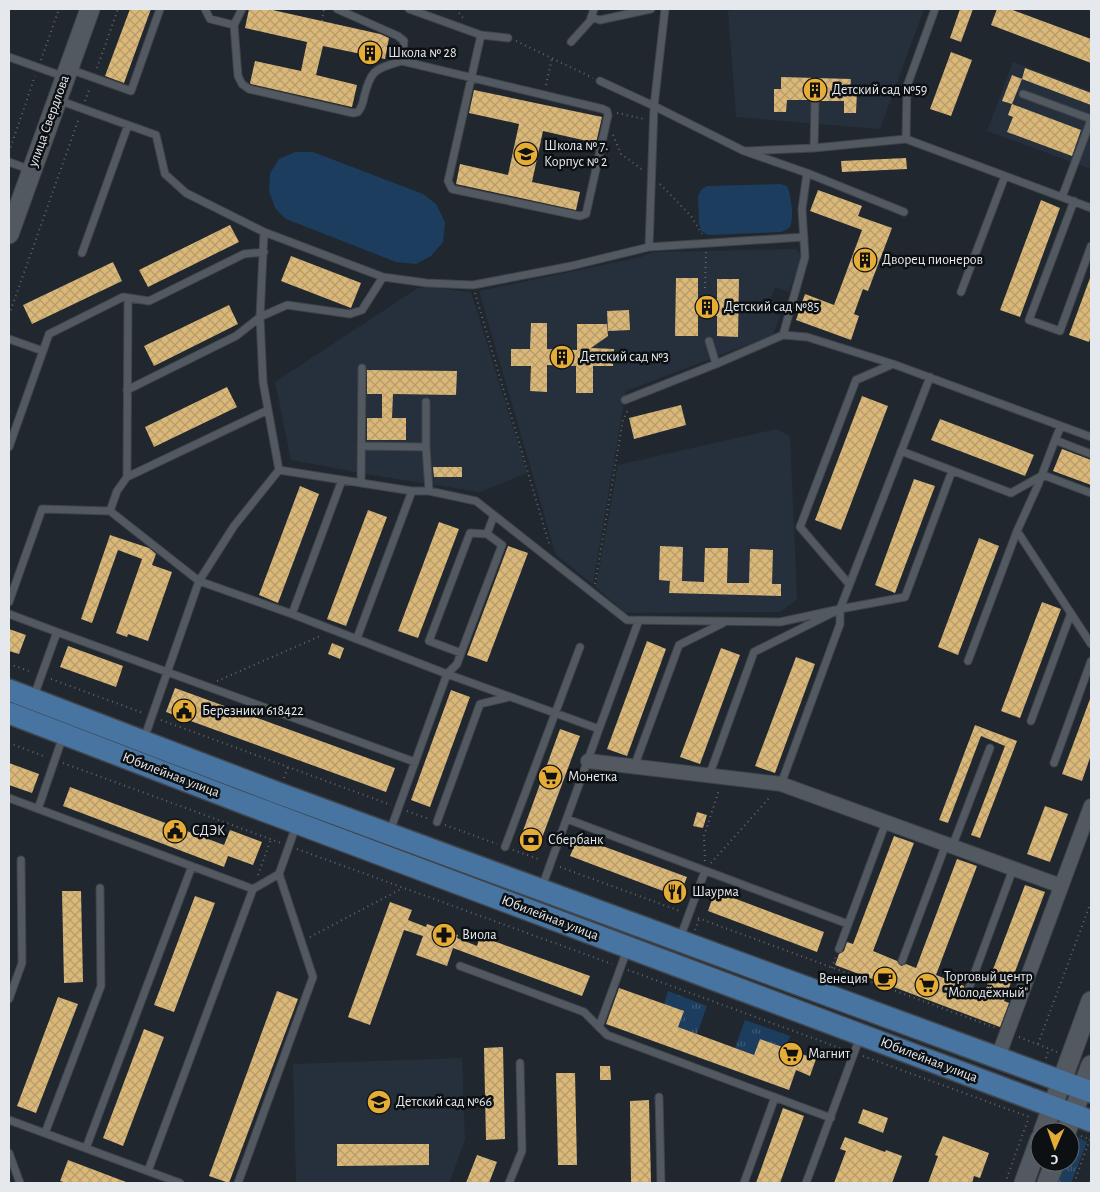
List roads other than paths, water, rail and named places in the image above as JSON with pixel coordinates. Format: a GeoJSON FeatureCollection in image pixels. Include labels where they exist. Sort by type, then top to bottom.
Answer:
{"type":"FeatureCollection","features":[{"type":"Feature","properties":{"kind":"main road","name":"улица Свердлова"},"geometry":{"type":"LineString","coordinates":[[9,234],[90,9]]}},
{"type":"Feature","properties":{"kind":"main road","name":"Юбилейная улица"},"geometry":{"type":"LineString","coordinates":[[9,690],[389,834],[1087,1090]]}},
{"type":"Feature","properties":{"kind":"main road","name":"Юбилейная улица"},"geometry":{"type":"LineString","coordinates":[[9,713],[628,947],[1037,1122]]}},
{"type":"Feature","properties":{"kind":"main road"},"geometry":{"type":"LineString","coordinates":[[1043,1122],[1062,1081],[1091,1001]]}},
{"type":"Feature","properties":{"kind":"main road"},"geometry":{"type":"LineString","coordinates":[[1077,1122],[1087,1090],[1091,1065]]}},
{"type":"Feature","properties":{"kind":"main road"},"geometry":{"type":"LineString","coordinates":[[1024,1183],[1030,1163]]}},
{"type":"Feature","properties":{"kind":"street"},"geometry":{"type":"LineString","coordinates":[[588,761],[781,784],[1061,886]]}},
{"type":"Feature","properties":{"kind":"street"},"geometry":{"type":"LineString","coordinates":[[998,1058],[1091,806]]}},
{"type":"Feature","properties":{"kind":"lane"},"geometry":{"type":"LineString","coordinates":[[9,57],[38,68],[94,78],[130,91],[160,9]]}},
{"type":"Feature","properties":{"kind":"lane"},"geometry":{"type":"LineString","coordinates":[[205,9],[210,19],[234,25]]}},
{"type":"Feature","properties":{"kind":"lane"},"geometry":{"type":"LineString","coordinates":[[242,9],[234,25],[238,76],[242,84],[249,89],[353,113],[358,112],[362,108],[368,81],[373,73],[382,67],[402,61],[471,79],[607,111],[608,115],[584,216],[452,189],[448,182],[471,79],[481,35]]}},
{"type":"Feature","properties":{"kind":"lane"},"geometry":{"type":"LineString","coordinates":[[337,9],[398,36],[404,41],[402,61]]}},
{"type":"Feature","properties":{"kind":"lane"},"geometry":{"type":"LineString","coordinates":[[410,9],[481,35],[508,38]]}},
{"type":"Feature","properties":{"kind":"lane"},"geometry":{"type":"LineString","coordinates":[[571,42],[590,21],[594,9]]}},
{"type":"Feature","properties":{"kind":"lane"},"geometry":{"type":"LineString","coordinates":[[591,17],[600,20],[651,9]]}},
{"type":"Feature","properties":{"kind":"lane"},"geometry":{"type":"LineString","coordinates":[[649,247],[654,106],[665,9]]}},
{"type":"Feature","properties":{"kind":"lane"},"geometry":{"type":"LineString","coordinates":[[906,139],[907,86],[936,9]]}},
{"type":"Feature","properties":{"kind":"lane"},"geometry":{"type":"LineString","coordinates":[[600,81],[744,151],[806,173],[904,212]]}},
{"type":"Feature","properties":{"kind":"lane"},"geometry":{"type":"LineString","coordinates":[[1023,94],[1091,120],[1062,197]]}},
{"type":"Feature","properties":{"kind":"lane"},"geometry":{"type":"LineString","coordinates":[[57,100],[156,135],[165,174],[186,193],[264,232],[383,278],[427,283],[473,285],[571,266],[649,247],[804,237]]}},
{"type":"Feature","properties":{"kind":"lane"},"geometry":{"type":"LineString","coordinates":[[814,101],[814,148]]}},
{"type":"Feature","properties":{"kind":"lane"},"geometry":{"type":"LineString","coordinates":[[82,253],[128,125]]}},
{"type":"Feature","properties":{"kind":"lane"},"geometry":{"type":"LineString","coordinates":[[744,151],[814,148],[906,139],[1091,208]]}},
{"type":"Feature","properties":{"kind":"lane"},"geometry":{"type":"LineString","coordinates":[[9,162],[32,170]]}},
{"type":"Feature","properties":{"kind":"lane"},"geometry":{"type":"LineString","coordinates":[[783,335],[806,257],[802,209],[806,173]]}},
{"type":"Feature","properties":{"kind":"lane"},"geometry":{"type":"LineString","coordinates":[[961,292],[1005,176]]}},
{"type":"Feature","properties":{"kind":"lane"},"geometry":{"type":"LineString","coordinates":[[1074,201],[1030,320],[1060,331],[1091,246]]}},
{"type":"Feature","properties":{"kind":"lane"},"geometry":{"type":"LineString","coordinates":[[143,742],[199,581],[234,526],[279,470],[263,382],[260,317],[264,232]]}},
{"type":"Feature","properties":{"kind":"lane"},"geometry":{"type":"LineString","coordinates":[[9,447],[49,334],[123,297],[148,301],[244,254],[264,252]]}},
{"type":"Feature","properties":{"kind":"lane"},"geometry":{"type":"LineString","coordinates":[[127,390],[236,336],[260,317],[287,305],[350,314],[362,310],[383,278]]}},
{"type":"Feature","properties":{"kind":"lane"},"geometry":{"type":"LineString","coordinates":[[127,478],[128,298]]}},
{"type":"Feature","properties":{"kind":"lane"},"geometry":{"type":"LineString","coordinates":[[625,400],[783,335],[807,337],[893,364],[1091,437]]}},
{"type":"Feature","properties":{"kind":"lane"},"geometry":{"type":"LineString","coordinates":[[9,339],[43,351]]}},
{"type":"Feature","properties":{"kind":"lane"},"geometry":{"type":"LineString","coordinates":[[709,341],[716,364]]}},
{"type":"Feature","properties":{"kind":"lane"},"geometry":{"type":"LineString","coordinates":[[849,584],[800,527],[856,380],[893,364]]}},
{"type":"Feature","properties":{"kind":"lane"},"geometry":{"type":"LineString","coordinates":[[361,483],[362,368]]}},
{"type":"Feature","properties":{"kind":"lane"},"geometry":{"type":"LineString","coordinates":[[781,784],[840,624],[840,609],[849,584],[930,377]]}},
{"type":"Feature","properties":{"kind":"lane"},"geometry":{"type":"LineString","coordinates":[[426,402],[429,491]]}},
{"type":"Feature","properties":{"kind":"lane"},"geometry":{"type":"LineString","coordinates":[[110,511],[117,492],[127,478],[268,410]]}},
{"type":"Feature","properties":{"kind":"lane"},"geometry":{"type":"LineString","coordinates":[[968,661],[1017,531],[1061,426]]}},
{"type":"Feature","properties":{"kind":"lane"},"geometry":{"type":"LineString","coordinates":[[1055,440],[1091,454]]}},
{"type":"Feature","properties":{"kind":"lane"},"geometry":{"type":"LineString","coordinates":[[361,446],[426,446]]}},
{"type":"Feature","properties":{"kind":"lane"},"geometry":{"type":"LineString","coordinates":[[901,451],[1011,494],[1042,474]]}},
{"type":"Feature","properties":{"kind":"lane"},"geometry":{"type":"LineString","coordinates":[[279,470],[412,491],[429,491],[476,501],[627,620],[725,622],[780,622],[905,597],[952,471]]}},
{"type":"Feature","properties":{"kind":"lane"},"geometry":{"type":"LineString","coordinates":[[1042,474],[1091,492]]}},
{"type":"Feature","properties":{"kind":"lane"},"geometry":{"type":"LineString","coordinates":[[292,614],[342,480]]}},
{"type":"Feature","properties":{"kind":"lane"},"geometry":{"type":"LineString","coordinates":[[357,638],[412,491]]}},
{"type":"Feature","properties":{"kind":"lane"},"geometry":{"type":"LineString","coordinates":[[9,602],[42,509],[110,511],[199,581],[357,638],[447,674],[599,730]]}},
{"type":"Feature","properties":{"kind":"lane"},"geometry":{"type":"LineString","coordinates":[[487,534],[494,516]]}},
{"type":"Feature","properties":{"kind":"lane"},"geometry":{"type":"LineString","coordinates":[[1017,531],[1091,644]]}},
{"type":"Feature","properties":{"kind":"lane"},"geometry":{"type":"LineString","coordinates":[[389,834],[447,674],[457,664],[502,545],[487,534],[470,533],[429,640],[461,652]]}},
{"type":"Feature","properties":{"kind":"lane"},"geometry":{"type":"LineString","coordinates":[[716,776],[754,652],[840,609]]}},
{"type":"Feature","properties":{"kind":"lane"},"geometry":{"type":"LineString","coordinates":[[1032,721],[1071,613]]}},
{"type":"Feature","properties":{"kind":"lane"},"geometry":{"type":"LineString","coordinates":[[9,614],[415,762]]}},
{"type":"Feature","properties":{"kind":"lane"},"geometry":{"type":"LineString","coordinates":[[541,890],[639,620]]}},
{"type":"Feature","properties":{"kind":"lane"},"geometry":{"type":"LineString","coordinates":[[634,767],[679,645],[725,622]]}},
{"type":"Feature","properties":{"kind":"lane"},"geometry":{"type":"LineString","coordinates":[[33,699],[57,632]]}},
{"type":"Feature","properties":{"kind":"lane"},"geometry":{"type":"LineString","coordinates":[[505,847],[580,646]]}},
{"type":"Feature","properties":{"kind":"lane"},"geometry":{"type":"LineString","coordinates":[[1054,763],[1091,661]]}},
{"type":"Feature","properties":{"kind":"lane"},"geometry":{"type":"LineString","coordinates":[[437,822],[480,704],[510,697]]}},
{"type":"Feature","properties":{"kind":"lane"},"geometry":{"type":"LineString","coordinates":[[38,809],[64,734]]}},
{"type":"Feature","properties":{"kind":"lane"},"geometry":{"type":"LineString","coordinates":[[902,961],[990,748]]}},
{"type":"Feature","properties":{"kind":"lane"},"geometry":{"type":"LineString","coordinates":[[9,798],[253,889]]}},
{"type":"Feature","properties":{"kind":"lane"},"geometry":{"type":"LineString","coordinates":[[567,819],[848,924]]}},
{"type":"Feature","properties":{"kind":"lane"},"geometry":{"type":"LineString","coordinates":[[839,949],[886,822]]}},
{"type":"Feature","properties":{"kind":"lane"},"geometry":{"type":"LineString","coordinates":[[238,1183],[314,977],[279,874],[297,823]]}},
{"type":"Feature","properties":{"kind":"lane"},"geometry":{"type":"LineString","coordinates":[[9,999],[22,962],[21,860]]}},
{"type":"Feature","properties":{"kind":"lane"},"geometry":{"type":"LineString","coordinates":[[86,1148],[192,866]]}},
{"type":"Feature","properties":{"kind":"lane"},"geometry":{"type":"LineString","coordinates":[[969,988],[1013,869]]}},
{"type":"Feature","properties":{"kind":"lane"},"geometry":{"type":"LineString","coordinates":[[679,940],[705,870]]}},
{"type":"Feature","properties":{"kind":"lane"},"geometry":{"type":"LineString","coordinates":[[148,1172],[253,889],[279,874]]}},
{"type":"Feature","properties":{"kind":"lane"},"geometry":{"type":"LineString","coordinates":[[45,1133],[101,986],[100,888]]}},
{"type":"Feature","properties":{"kind":"lane"},"geometry":{"type":"LineString","coordinates":[[599,1027],[628,947]]}},
{"type":"Feature","properties":{"kind":"lane"},"geometry":{"type":"LineString","coordinates":[[460,966],[584,1012],[608,1035],[831,1118]]}},
{"type":"Feature","properties":{"kind":"lane"},"geometry":{"type":"LineString","coordinates":[[806,1183],[858,1044]]}},
{"type":"Feature","properties":{"kind":"lane"},"geometry":{"type":"LineString","coordinates":[[509,1183],[522,1151],[520,1063]]}},
{"type":"Feature","properties":{"kind":"lane"},"geometry":{"type":"LineString","coordinates":[[659,1097],[661,1183]]}},
{"type":"Feature","properties":{"kind":"lane"},"geometry":{"type":"LineString","coordinates":[[744,1183],[775,1097]]}},
{"type":"Feature","properties":{"kind":"lane"},"geometry":{"type":"LineString","coordinates":[[9,1120],[180,1183]]}},
{"type":"Feature","properties":{"kind":"lane"},"geometry":{"type":"LineString","coordinates":[[9,1153],[20,1183]]}},
{"type":"Feature","properties":{"kind":"place","name":"Школа № 28"},"geometry":{"type":"Point","coordinates":[370,53]}},
{"type":"Feature","properties":{"kind":"place","name":"Детский сад №59"},"geometry":{"type":"Point","coordinates":[815,90]}},
{"type":"Feature","properties":{"kind":"place","name":"Школа № 7. Корпус № 2"},"geometry":{"type":"Point","coordinates":[526,154]}},
{"type":"Feature","properties":{"kind":"place","name":"Дворец пионеров"},"geometry":{"type":"Point","coordinates":[865,260]}},
{"type":"Feature","properties":{"kind":"place","name":"Детский сад №85"},"geometry":{"type":"Point","coordinates":[707,307]}},
{"type":"Feature","properties":{"kind":"place","name":"Детский сад №3"},"geometry":{"type":"Point","coordinates":[562,357]}},
{"type":"Feature","properties":{"kind":"place","name":"Березники 618422"},"geometry":{"type":"Point","coordinates":[184,711]}},
{"type":"Feature","properties":{"kind":"place","name":"Монетка"},"geometry":{"type":"Point","coordinates":[550,777]}},
{"type":"Feature","properties":{"kind":"place","name":"СДЭК"},"geometry":{"type":"Point","coordinates":[175,831]}},
{"type":"Feature","properties":{"kind":"place","name":"Сбербанк"},"geometry":{"type":"Point","coordinates":[531,840]}},
{"type":"Feature","properties":{"kind":"place","name":"Шаурма"},"geometry":{"type":"Point","coordinates":[675,892]}},
{"type":"Feature","properties":{"kind":"place","name":"Виола"},"geometry":{"type":"Point","coordinates":[444,935]}},
{"type":"Feature","properties":{"kind":"place","name":"Венеция"},"geometry":{"type":"Point","coordinates":[885,979]}},
{"type":"Feature","properties":{"kind":"place","name":"Торговый центр \"Молодёжный\""},"geometry":{"type":"Point","coordinates":[927,985]}},
{"type":"Feature","properties":{"kind":"place","name":"Магнит"},"geometry":{"type":"Point","coordinates":[791,1054]}},
{"type":"Feature","properties":{"kind":"place","name":"Детский сад №66"},"geometry":{"type":"Point","coordinates":[379,1102]}}]}
